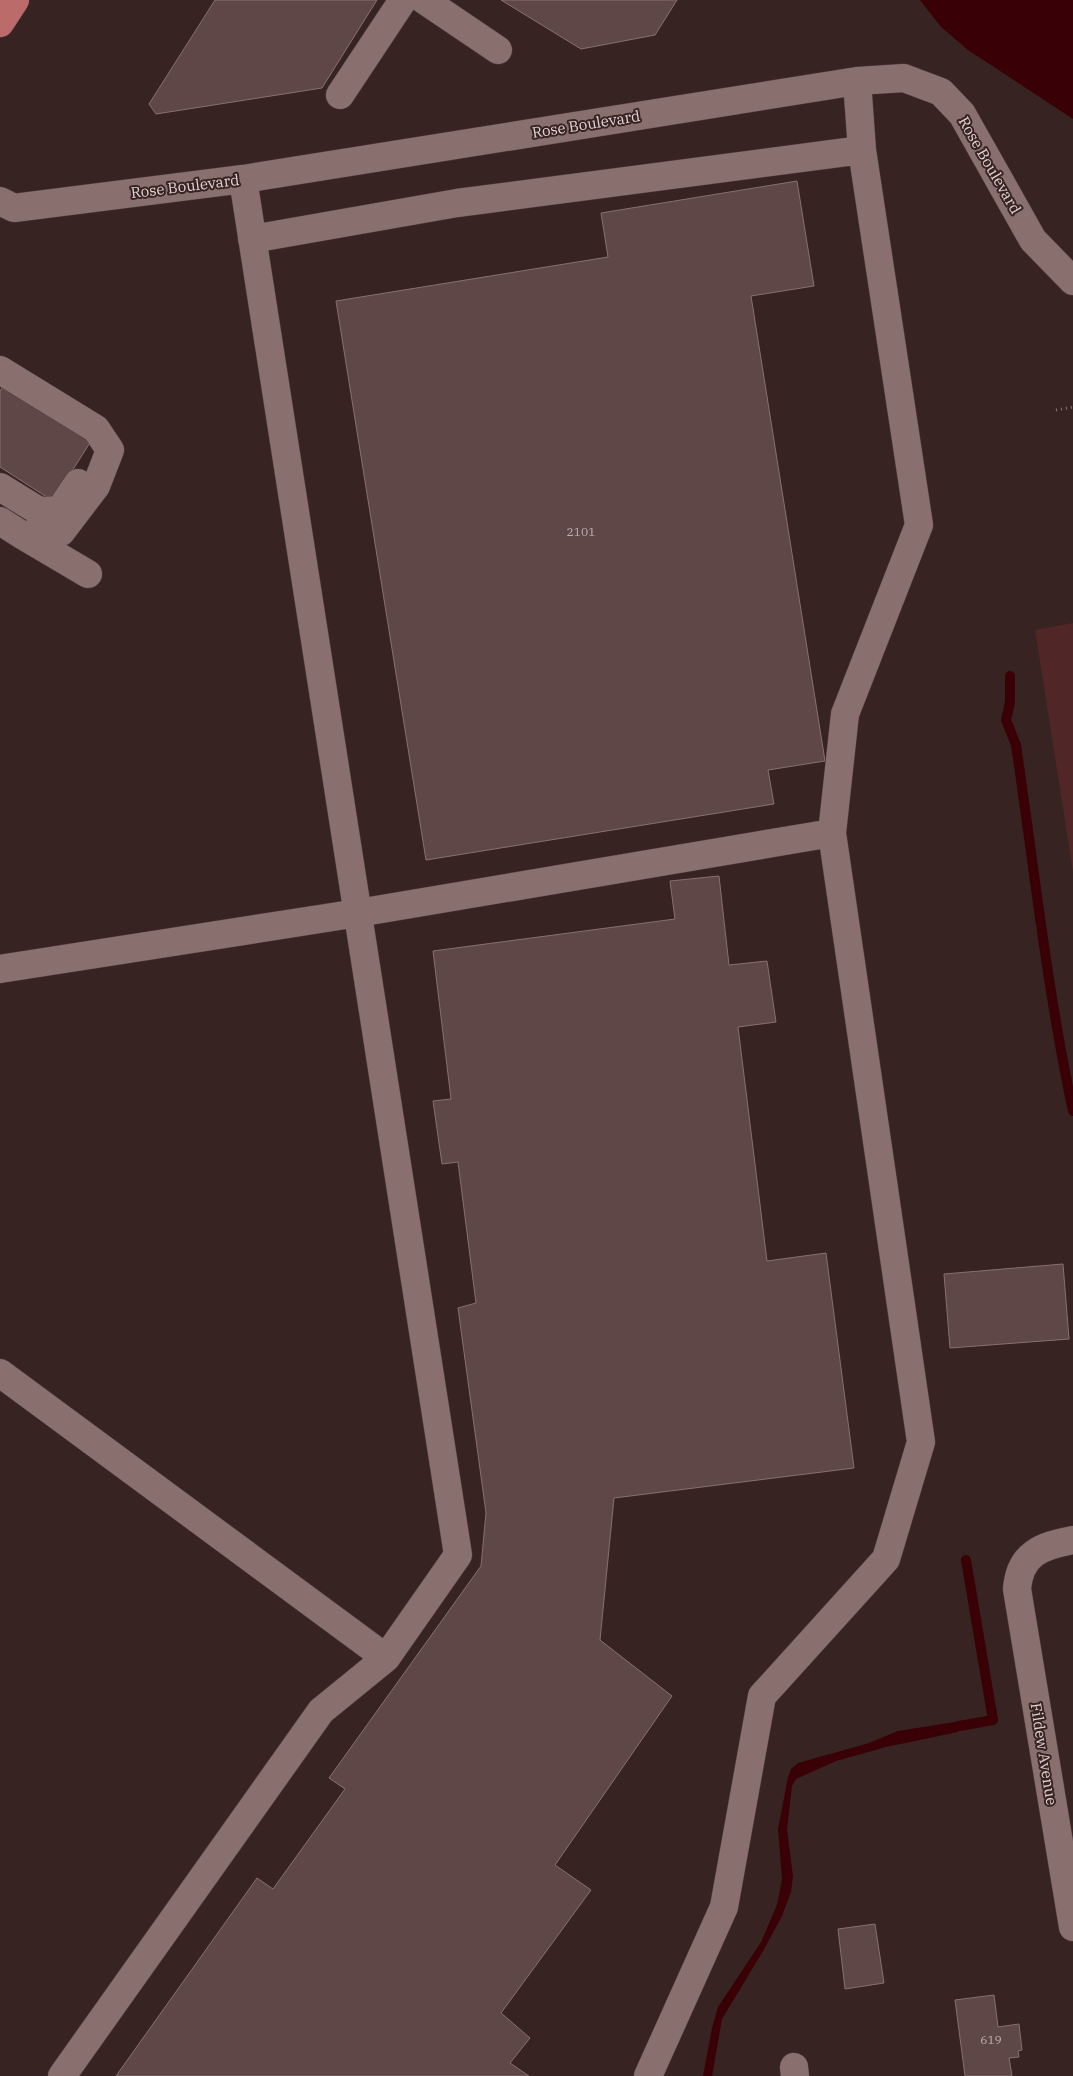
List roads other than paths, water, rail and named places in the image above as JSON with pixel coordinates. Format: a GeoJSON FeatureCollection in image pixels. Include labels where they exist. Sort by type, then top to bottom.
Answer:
{"type":"FeatureCollection","features":[{"type":"Feature","properties":{"kind":"highway"},"geometry":{"type":"LineString","coordinates":[[0,23],[15,0]]}},
{"type":"Feature","properties":{"kind":"street"},"geometry":{"type":"LineString","coordinates":[[340,95],[403,0]]}},
{"type":"Feature","properties":{"kind":"street"},"geometry":{"type":"LineString","coordinates":[[424,0],[498,50]]}},
{"type":"Feature","properties":{"kind":"street","name":"Rose Boulevard"},"geometry":{"type":"LineString","coordinates":[[0,200],[14,208],[243,179],[857,81],[904,78],[941,92],[962,114],[1033,240],[1073,281]]}},
{"type":"Feature","properties":{"kind":"street"},"geometry":{"type":"LineString","coordinates":[[648,2076],[724,1907],[762,1696],[886,1559],[921,1442],[832,834],[845,714],[919,525],[862,150],[857,81]]}},
{"type":"Feature","properties":{"kind":"street"},"geometry":{"type":"LineString","coordinates":[[252,240],[457,202],[862,150]]}},
{"type":"Feature","properties":{"kind":"street"},"geometry":{"type":"LineString","coordinates":[[62,2076],[322,1712],[386,1658],[458,1555],[243,179]]}},
{"type":"Feature","properties":{"kind":"street"},"geometry":{"type":"LineString","coordinates":[[0,370],[96,429],[110,450],[96,486],[61,532],[11,528]]}},
{"type":"Feature","properties":{"kind":"street"},"geometry":{"type":"LineString","coordinates":[[0,487],[39,510],[60,510],[86,471],[102,438]]}},
{"type":"Feature","properties":{"kind":"street"},"geometry":{"type":"LineString","coordinates":[[11,528],[88,574]]}},
{"type":"Feature","properties":{"kind":"street"},"geometry":{"type":"LineString","coordinates":[[0,969],[358,913],[832,834]]}},
{"type":"Feature","properties":{"kind":"street"},"geometry":{"type":"LineString","coordinates":[[0,1373],[386,1658]]}},
{"type":"Feature","properties":{"kind":"street","name":"Fildew Avenue"},"geometry":{"type":"LineString","coordinates":[[1073,1540],[1052,1544],[1037,1551],[1022,1567],[1018,1580],[1020,1607],[1073,1927]]}},
{"type":"Feature","properties":{"kind":"waterway"},"geometry":{"type":"LineString","coordinates":[[1010,676],[1010,702],[1006,720],[1016,745],[1048,974],[1073,1111]]}},
{"type":"Feature","properties":{"kind":"waterway"},"geometry":{"type":"LineString","coordinates":[[959,1726],[993,1720],[966,1560]]}}]}
